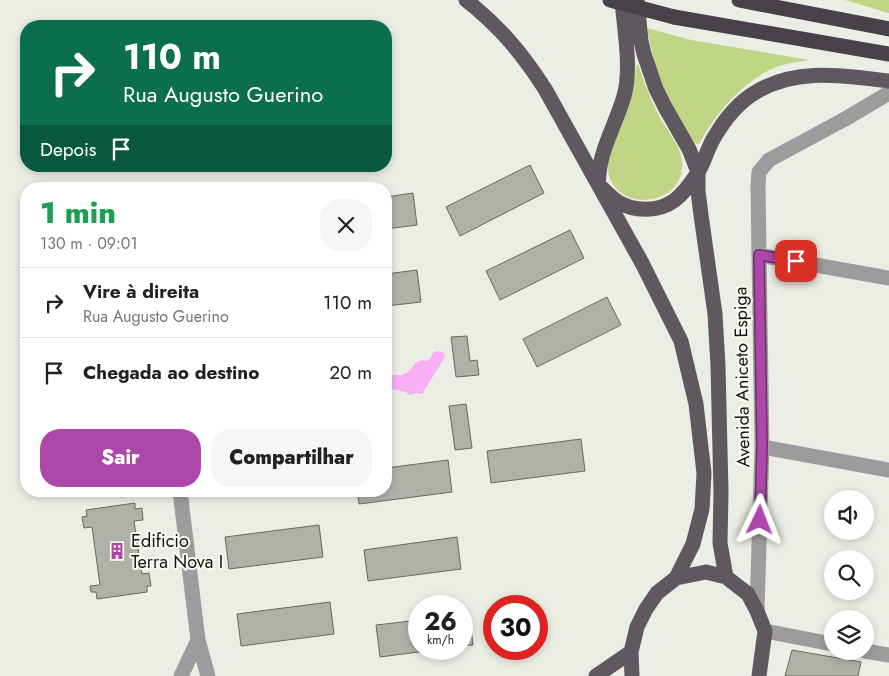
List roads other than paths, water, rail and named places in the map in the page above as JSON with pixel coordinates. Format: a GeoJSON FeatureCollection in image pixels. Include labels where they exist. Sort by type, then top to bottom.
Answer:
{"type":"FeatureCollection","features":[{"type":"Feature","properties":{"kind":"highway"},"geometry":{"type":"LineString","coordinates":[[610,0],[674,17],[889,54]]}},
{"type":"Feature","properties":{"kind":"highway"},"geometry":{"type":"LineString","coordinates":[[739,0],[889,30]]}},
{"type":"Feature","properties":{"kind":"main road"},"geometry":{"type":"LineString","coordinates":[[466,0],[512,42],[545,89],[642,263],[680,341],[696,404],[704,473],[702,509],[693,544],[676,578],[658,593],[646,609],[637,628],[631,652],[632,676]]}},
{"type":"Feature","properties":{"kind":"main road"},"geometry":{"type":"LineString","coordinates":[[598,184],[602,157],[624,95],[627,81],[628,69],[622,0]]}},
{"type":"Feature","properties":{"kind":"main road"},"geometry":{"type":"LineString","coordinates":[[637,0],[641,41],[656,89],[689,149],[698,172],[698,191],[715,314],[722,492],[720,543],[726,578]]}},
{"type":"Feature","properties":{"kind":"main road"},"geometry":{"type":"LineString","coordinates":[[598,184],[609,196],[625,205],[640,209],[656,209],[676,200],[682,193],[698,172],[714,137],[732,113],[756,92],[772,84],[794,77],[824,74],[889,81]]}},
{"type":"Feature","properties":{"kind":"main road"},"geometry":{"type":"LineString","coordinates":[[676,578],[706,572],[726,578],[748,594],[765,631],[759,676]]}},
{"type":"Feature","properties":{"kind":"main road"},"geometry":{"type":"LineString","coordinates":[[596,676],[631,652]]}},
{"type":"Feature","properties":{"kind":"street","name":"Avenida Aniceto Espiga"},"geometry":{"type":"LineString","coordinates":[[757,611],[762,447],[759,172],[769,160],[889,93]]}},
{"type":"Feature","properties":{"kind":"street"},"geometry":{"type":"LineString","coordinates":[[759,255],[889,278]]}},
{"type":"Feature","properties":{"kind":"street"},"geometry":{"type":"LineString","coordinates":[[762,447],[889,470]]}},
{"type":"Feature","properties":{"kind":"street"},"geometry":{"type":"LineString","coordinates":[[181,497],[198,640],[208,676]]}},
{"type":"Feature","properties":{"kind":"street"},"geometry":{"type":"LineString","coordinates":[[765,631],[824,642]]}},
{"type":"Feature","properties":{"kind":"street"},"geometry":{"type":"LineString","coordinates":[[181,676],[198,640]]}},
{"type":"Feature","properties":{"kind":"street"},"geometry":{"type":"LineString","coordinates":[[874,652],[889,655]]}},
{"type":"Feature","properties":{"kind":"place","name":"Edificio Terra Nova I"},"geometry":{"type":"Point","coordinates":[117,551]}}]}
